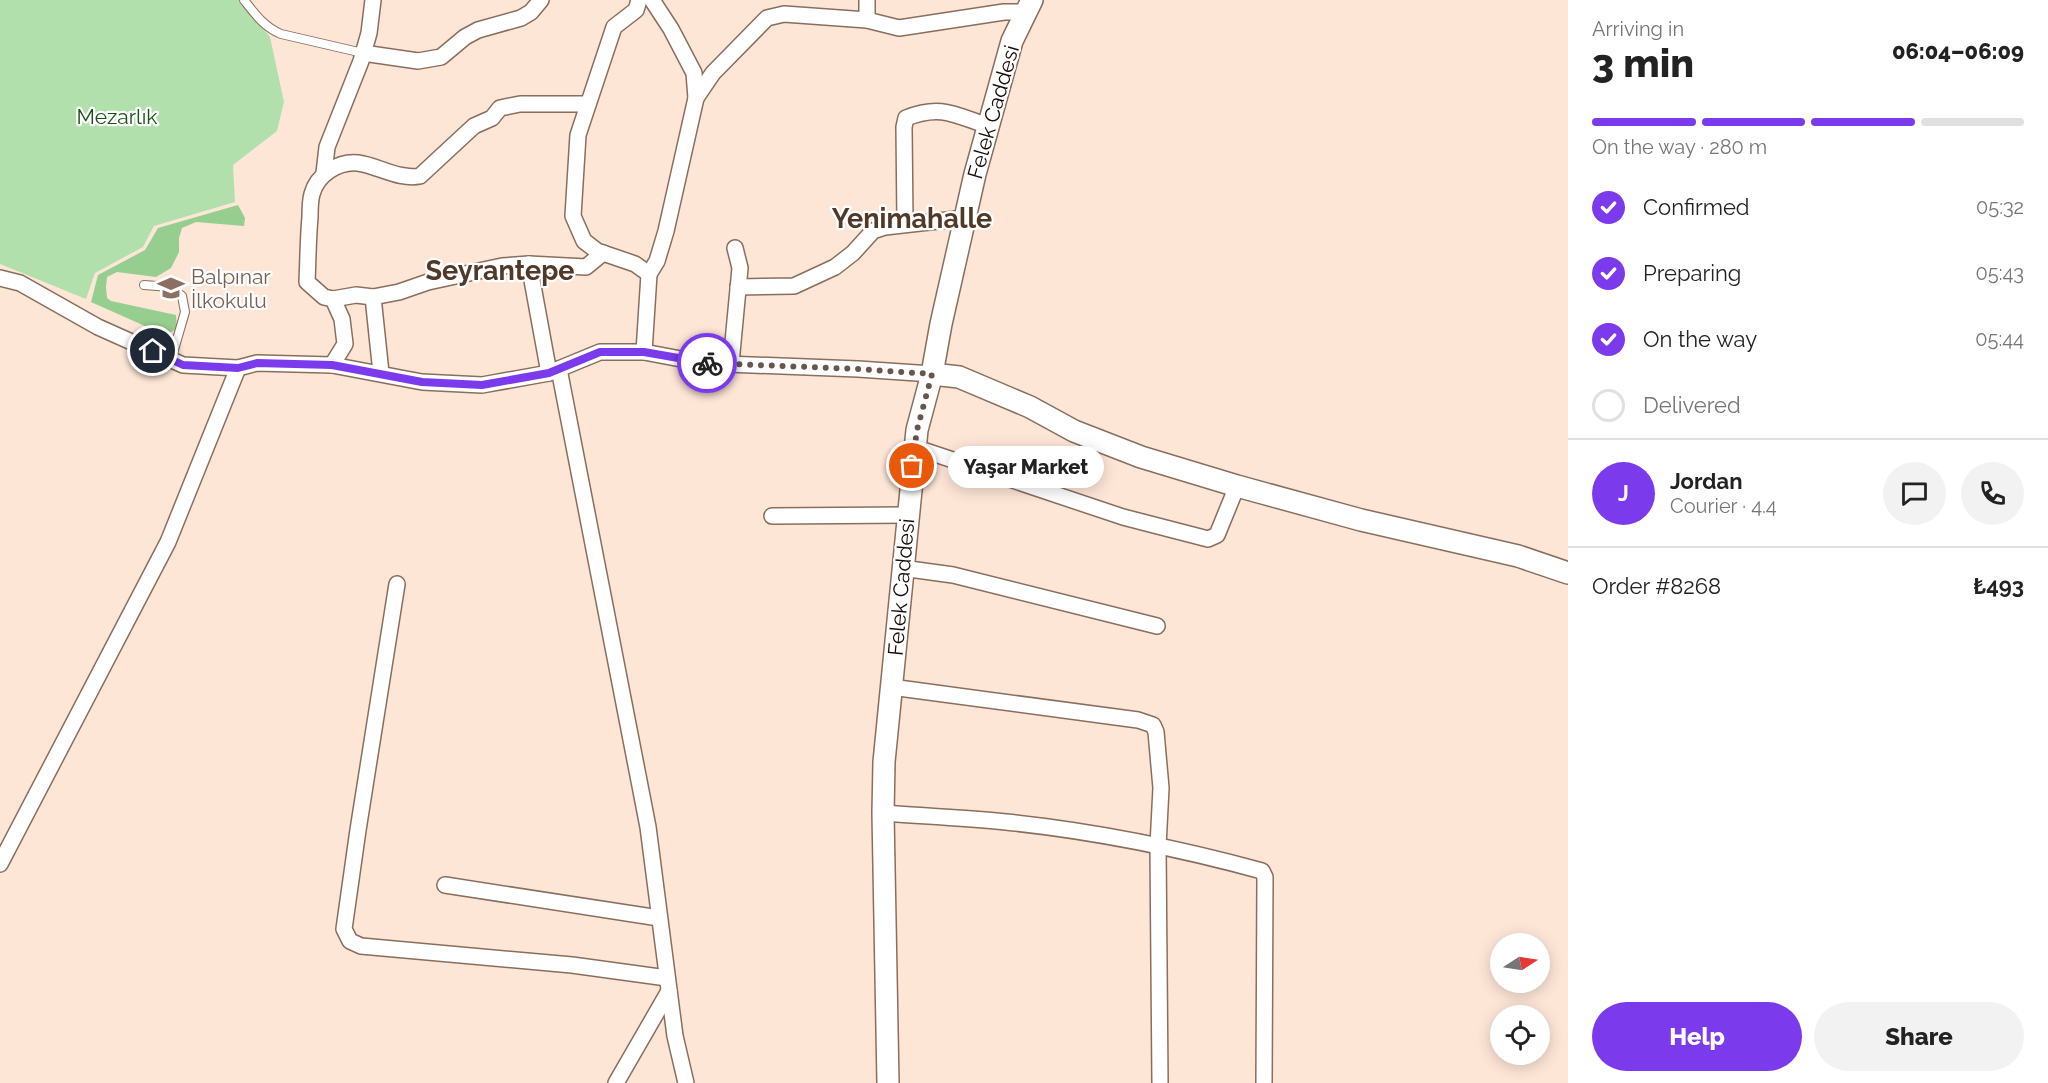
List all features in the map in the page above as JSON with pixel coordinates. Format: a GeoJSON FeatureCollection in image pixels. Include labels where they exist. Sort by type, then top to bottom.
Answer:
{"type":"FeatureCollection","features":[{"type":"Feature","properties":{"kind":"street"},"geometry":{"type":"LineString","coordinates":[[373,0],[369,33],[363,52],[327,147],[324,173],[312,193],[307,282],[324,297],[356,295],[373,297],[438,279],[502,266],[528,264],[586,267],[603,253]]}},
{"type":"Feature","properties":{"kind":"street"},"geometry":{"type":"LineString","coordinates":[[363,52],[417,61],[441,57],[465,37],[478,30],[521,18],[531,12],[541,0]]}},
{"type":"Feature","properties":{"kind":"street"},"geometry":{"type":"LineString","coordinates":[[639,0],[636,10],[614,27],[578,135],[573,216],[584,241],[603,253],[635,264],[649,274]]}},
{"type":"Feature","properties":{"kind":"street"},"geometry":{"type":"LineString","coordinates":[[644,352],[649,274],[657,261],[666,231],[696,98],[694,73],[671,29],[652,0]]}},
{"type":"Feature","properties":{"kind":"street"},"geometry":{"type":"LineString","coordinates":[[867,0],[867,20]]}},
{"type":"Feature","properties":{"kind":"street"},"geometry":{"type":"LineString","coordinates":[[696,98],[712,73],[767,18],[784,14],[867,20],[899,28],[1029,6]]}},
{"type":"Feature","properties":{"kind":"street","name":"Felek Caddesi"},"geometry":{"type":"LineString","coordinates":[[888,1083],[884,762],[914,447],[988,126],[1012,41],[1029,6]]}},
{"type":"Feature","properties":{"kind":"street"},"geometry":{"type":"LineString","coordinates":[[324,173],[339,165],[357,163],[408,178],[420,176],[474,126],[492,118],[500,108],[519,104],[588,104]]}},
{"type":"Feature","properties":{"kind":"street"},"geometry":{"type":"LineString","coordinates":[[905,223],[903,127],[906,118],[919,113],[940,110],[988,126]]}},
{"type":"Feature","properties":{"kind":"street"},"geometry":{"type":"LineString","coordinates":[[738,288],[794,286],[835,267],[853,253],[873,231],[905,223],[965,218]]}},
{"type":"Feature","properties":{"kind":"street"},"geometry":{"type":"LineString","coordinates":[[730,363],[740,268],[735,248]]}},
{"type":"Feature","properties":{"kind":"street"},"geometry":{"type":"LineString","coordinates":[[528,264],[554,371],[645,816],[675,1036],[686,1083]]}},
{"type":"Feature","properties":{"kind":"street"},"geometry":{"type":"LineString","coordinates":[[0,278],[20,283],[98,327],[183,365],[238,368],[257,363],[332,365],[422,382],[482,385],[554,371],[600,352],[644,352],[702,363],[858,369],[959,377],[1030,407],[1074,431],[1141,458],[1361,520],[1518,556],[1568,573]]}},
{"type":"Feature","properties":{"kind":"street"},"geometry":{"type":"LineString","coordinates":[[373,297],[381,373]]}},
{"type":"Feature","properties":{"kind":"street"},"geometry":{"type":"LineString","coordinates":[[332,365],[345,344],[342,319],[333,298]]}},
{"type":"Feature","properties":{"kind":"street"},"geometry":{"type":"LineString","coordinates":[[0,864],[168,542],[238,368]]}},
{"type":"Feature","properties":{"kind":"street"},"geometry":{"type":"LineString","coordinates":[[914,447],[1123,517],[1208,539],[1217,535],[1237,486]]}},
{"type":"Feature","properties":{"kind":"street"},"geometry":{"type":"LineString","coordinates":[[772,516],[908,515]]}},
{"type":"Feature","properties":{"kind":"street"},"geometry":{"type":"LineString","coordinates":[[902,568],[953,575],[1157,626]]}},
{"type":"Feature","properties":{"kind":"street"},"geometry":{"type":"LineString","coordinates":[[397,584],[346,918],[345,929],[350,941],[361,946],[572,965],[668,985]]}},
{"type":"Feature","properties":{"kind":"street"},"geometry":{"type":"LineString","coordinates":[[891,687],[1127,718],[1153,725],[1156,732],[1161,788],[1158,846],[1160,1083]]}},
{"type":"Feature","properties":{"kind":"street"},"geometry":{"type":"LineString","coordinates":[[883,813],[1007,822],[1201,854],[1262,871],[1265,877],[1264,1083]]}},
{"type":"Feature","properties":{"kind":"street"},"geometry":{"type":"LineString","coordinates":[[445,885],[660,918]]}},
{"type":"Feature","properties":{"kind":"street"},"geometry":{"type":"LineString","coordinates":[[616,1083],[668,985]]}},
{"type":"Feature","properties":{"kind":"lane"},"geometry":{"type":"LineString","coordinates":[[243,0],[261,22],[271,30],[363,52]]}},
{"type":"Feature","properties":{"kind":"lane"},"geometry":{"type":"LineString","coordinates":[[144,285],[170,287],[182,296],[185,312],[171,360]]}},
{"type":"Feature","properties":{"kind":"green space","name":"Mezarlık"},"geometry":{"type":"Polygon","coordinates":[[[0,0],[240,0],[270,37],[284,102],[277,131],[233,165],[235,202],[154,226],[143,247],[95,273],[86,299],[0,264],[0,0]]]}},
{"type":"Feature","properties":{"kind":"green space"},"geometry":{"type":"Polygon","coordinates":[[[238,205],[245,218],[244,226],[196,222],[182,228],[179,252],[171,268],[156,277],[117,272],[107,277],[107,298],[111,301],[176,315],[177,329],[165,335],[91,302],[98,275],[145,250],[158,228],[238,205]]]}},
{"type":"Feature","properties":{"kind":"way so far"},"geometry":{"type":"LineString","coordinates":[[707,363],[766,364],[932,374],[917,430],[912,466]]}},
{"type":"Feature","properties":{"kind":"place","name":"Balpınar İlkokulu"},"geometry":{"type":"Point","coordinates":[171,288]}},
{"type":"Feature","properties":{"kind":"place","name":"Yaşar Market"},"geometry":{"type":"Point","coordinates":[912,466]}},
{"type":"Feature","properties":{"kind":"district","name":"Yenimahalle"},"geometry":{"type":"Point","coordinates":[912,218]}},
{"type":"Feature","properties":{"kind":"district","name":"Seyrantepe"},"geometry":{"type":"Point","coordinates":[500,270]}},
{"type":"Feature","properties":{"kind":"route"},"geometry":{"type":"LineString","coordinates":[[153,351],[183,365],[238,368],[257,363],[276,362],[332,365],[422,382],[482,385],[549,373],[600,352],[644,352],[707,363]]}}]}
